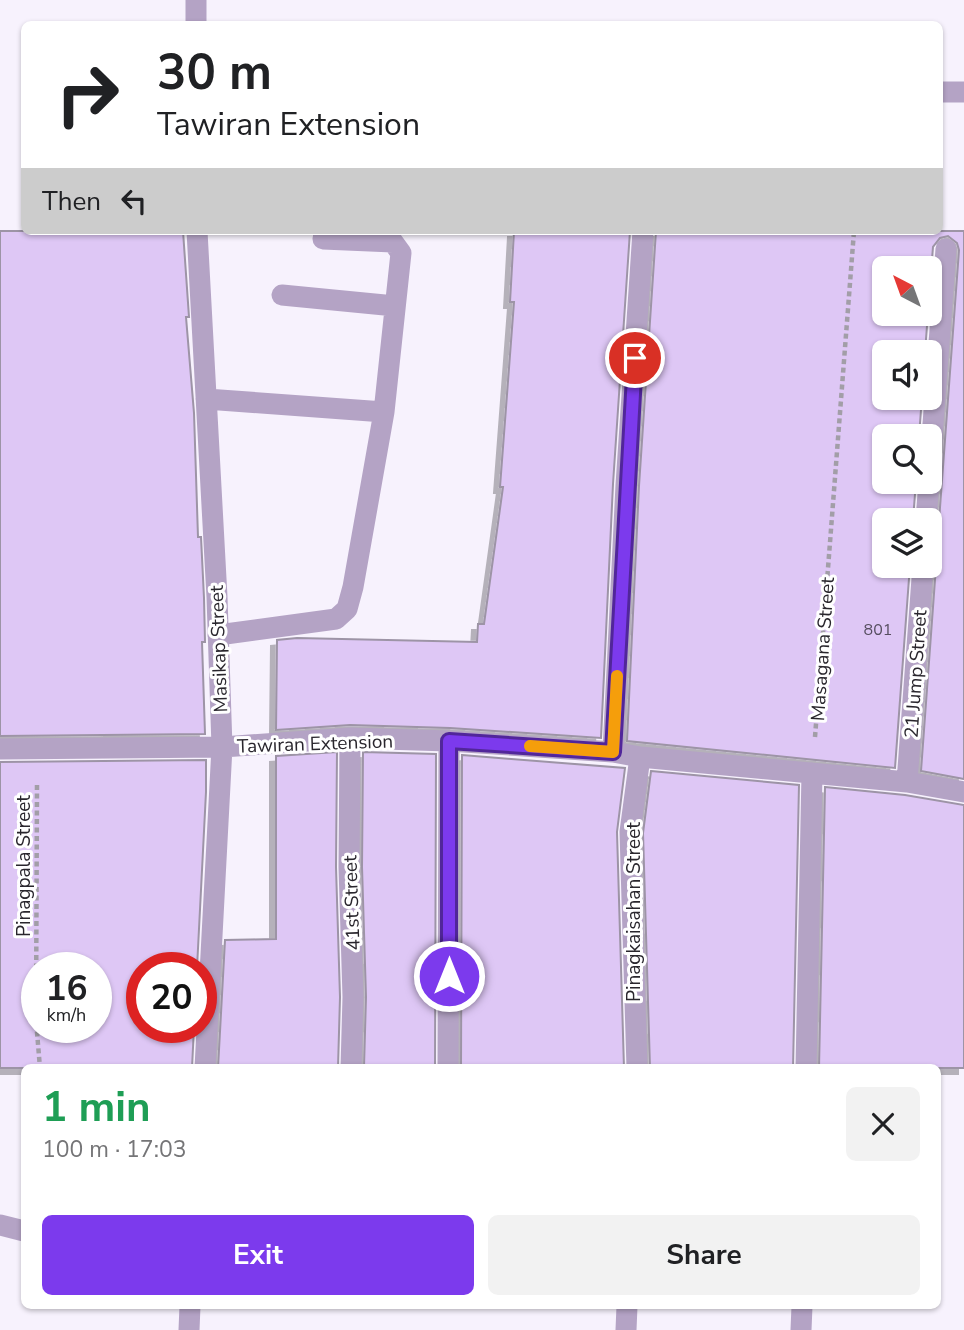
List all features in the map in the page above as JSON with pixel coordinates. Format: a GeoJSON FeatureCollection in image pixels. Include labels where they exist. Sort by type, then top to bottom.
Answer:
{"type":"FeatureCollection","features":[{"type":"Feature","properties":{"kind":"street"},"geometry":{"type":"LineString","coordinates":[[196,0],[196,21]]}},
{"type":"Feature","properties":{"kind":"street"},"geometry":{"type":"LineString","coordinates":[[943,92],[964,92]]}},
{"type":"Feature","properties":{"kind":"street","name":"Masikap Street"},"geometry":{"type":"LineString","coordinates":[[197,235],[222,747],[205,1064]]}},
{"type":"Feature","properties":{"kind":"street"},"geometry":{"type":"LineString","coordinates":[[613,752],[626,485],[643,235]]}},
{"type":"Feature","properties":{"kind":"street"},"geometry":{"type":"LineString","coordinates":[[218,635],[336,619],[347,609],[353,587],[384,412],[401,253],[393,242],[323,239]]}},
{"type":"Feature","properties":{"kind":"street"},"geometry":{"type":"LineString","coordinates":[[933,424],[946,249]]}},
{"type":"Feature","properties":{"kind":"street"},"geometry":{"type":"LineString","coordinates":[[282,295],[395,306]]}},
{"type":"Feature","properties":{"kind":"street"},"geometry":{"type":"LineString","coordinates":[[206,400],[384,412]]}},
{"type":"Feature","properties":{"kind":"street","name":"21 Jump Street"},"geometry":{"type":"LineString","coordinates":[[906,782],[922,578]]}},
{"type":"Feature","properties":{"kind":"street","name":"Tawiran Extension"},"geometry":{"type":"LineString","coordinates":[[0,749],[222,747],[350,738],[449,741],[613,752],[640,757],[906,782],[964,792]]}},
{"type":"Feature","properties":{"kind":"street","name":"41st Street"},"geometry":{"type":"LineString","coordinates":[[350,738],[349,867],[353,997],[351,1064]]}},
{"type":"Feature","properties":{"kind":"street"},"geometry":{"type":"LineString","coordinates":[[448,1064],[449,741]]}},
{"type":"Feature","properties":{"kind":"street","name":"Pinagkaisahan Street"},"geometry":{"type":"LineString","coordinates":[[637,1064],[632,974],[630,832],[640,757]]}},
{"type":"Feature","properties":{"kind":"street"},"geometry":{"type":"LineString","coordinates":[[806,1064],[812,773]]}},
{"type":"Feature","properties":{"kind":"street"},"geometry":{"type":"LineString","coordinates":[[0,1225],[21,1230]]}},
{"type":"Feature","properties":{"kind":"street"},"geometry":{"type":"LineString","coordinates":[[190,1309],[190,1330]]}},
{"type":"Feature","properties":{"kind":"street"},"geometry":{"type":"LineString","coordinates":[[626,1330],[627,1309]]}},
{"type":"Feature","properties":{"kind":"street"},"geometry":{"type":"LineString","coordinates":[[802,1309],[802,1330]]}},
{"type":"Feature","properties":{"kind":"path","name":"Masagana Street"},"geometry":{"type":"LineString","coordinates":[[812,773],[854,235]]}},
{"type":"Feature","properties":{"kind":"path","name":"Pinagpala Street"},"geometry":{"type":"LineString","coordinates":[[37,749],[36,1020],[40,1064]]}},
{"type":"Feature","properties":{"kind":"building"},"geometry":{"type":"Polygon","coordinates":[[[0,231],[21,231],[21,235],[183,235],[198,537],[201,537],[204,598],[205,642],[202,642],[205,734],[0,736],[0,231]]]}},
{"type":"Feature","properties":{"kind":"building"},"geometry":{"type":"Polygon","coordinates":[[[943,231],[964,231],[964,779],[921,771],[935,578],[942,578],[940,508],[959,250],[957,243],[948,236],[940,238],[933,247],[932,256],[872,256],[872,326],[927,326],[926,340],[872,340],[872,410],[921,410],[920,424],[872,424],[872,494],[915,494],[914,508],[872,508],[872,578],[909,578],[895,768],[627,741],[639,486],[656,235],[943,235],[943,231]]]}},
{"type":"Feature","properties":{"kind":"building"},"geometry":{"type":"Polygon","coordinates":[[[514,235],[630,235],[613,484],[601,738],[450,728],[350,725],[276,730],[277,640],[297,638],[477,642],[478,624],[484,624],[503,487],[500,487],[514,302],[510,302],[514,235]]]}},
{"type":"Feature","properties":{"kind":"building"},"geometry":{"type":"Polygon","coordinates":[[[337,752],[336,867],[340,997],[338,1064],[218,1064],[225,940],[276,939],[276,756],[337,752]]]}},
{"type":"Feature","properties":{"kind":"building"},"geometry":{"type":"Polygon","coordinates":[[[363,752],[436,754],[435,1064],[364,1064],[366,997],[362,867],[363,752]]]}},
{"type":"Feature","properties":{"kind":"building"},"geometry":{"type":"Polygon","coordinates":[[[462,755],[625,768],[617,832],[624,1064],[461,1064],[462,755]]]}},
{"type":"Feature","properties":{"kind":"building"},"geometry":{"type":"Polygon","coordinates":[[[206,760],[198,952],[126,952],[126,1043],[193,1043],[192,1064],[21,1064],[21,1068],[0,1068],[0,762],[206,760]]]}},
{"type":"Feature","properties":{"kind":"building"},"geometry":{"type":"Polygon","coordinates":[[[651,771],[799,785],[793,1064],[650,1064],[643,833],[651,771]]]}},
{"type":"Feature","properties":{"kind":"building"},"geometry":{"type":"Polygon","coordinates":[[[825,787],[905,795],[964,805],[964,1068],[941,1068],[941,1064],[819,1064],[825,787]]]}},
{"type":"Feature","properties":{"kind":"slow traffic"},"geometry":{"type":"LineString","coordinates":[[530,746],[613,752],[617,676]]}},
{"type":"Feature","properties":{"kind":"route"},"geometry":{"type":"LineString","coordinates":[[449,976],[449,741],[613,752],[635,358]]}}]}
